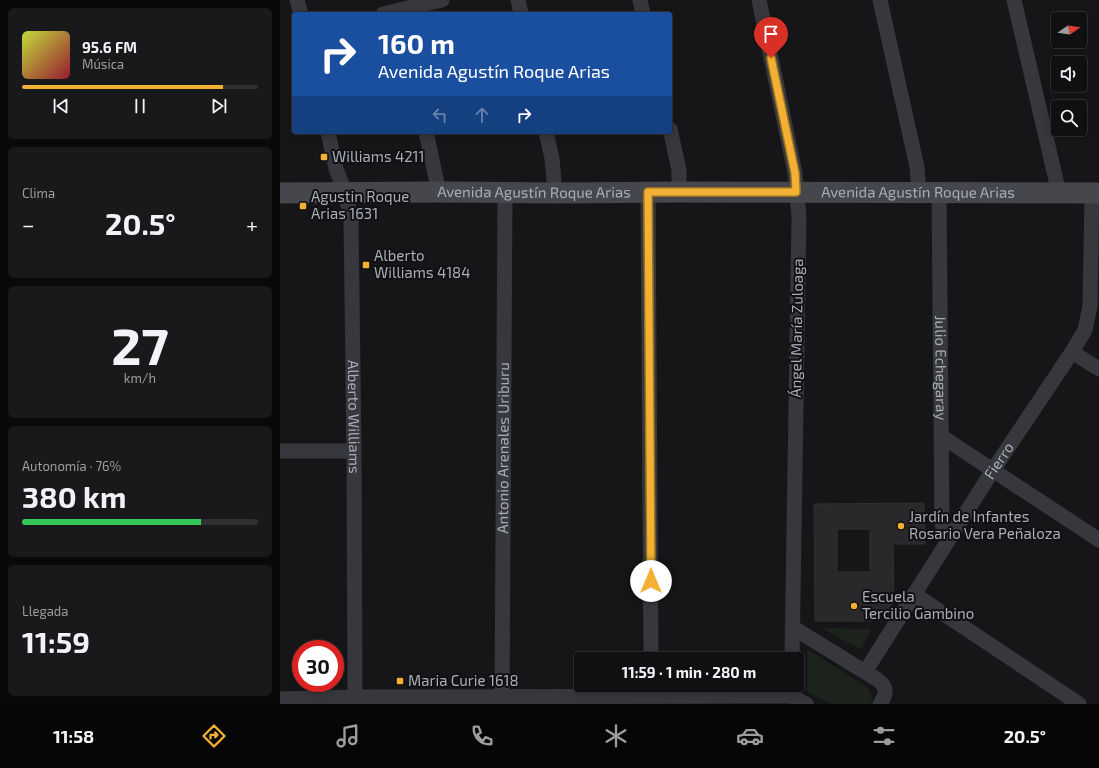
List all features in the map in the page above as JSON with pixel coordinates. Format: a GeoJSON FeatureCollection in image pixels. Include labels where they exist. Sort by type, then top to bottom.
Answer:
{"type":"FeatureCollection","features":[{"type":"Feature","properties":{"kind":"main road","name":"Avenida Agustín Roque Arias"},"geometry":{"type":"LineString","coordinates":[[280,193],[1096,193]]}},
{"type":"Feature","properties":{"kind":"street"},"geometry":{"type":"LineString","coordinates":[[297,0],[300,12]]}},
{"type":"Feature","properties":{"kind":"street"},"geometry":{"type":"LineString","coordinates":[[388,12],[398,8],[442,0]]}},
{"type":"Feature","properties":{"kind":"street"},"geometry":{"type":"LineString","coordinates":[[518,0],[521,12]]}},
{"type":"Feature","properties":{"kind":"street"},"geometry":{"type":"LineString","coordinates":[[640,0],[643,12]]}},
{"type":"Feature","properties":{"kind":"street","name":"Ángel María Zuloaga"},"geometry":{"type":"LineString","coordinates":[[759,0],[795,173],[798,216],[792,652]]}},
{"type":"Feature","properties":{"kind":"street"},"geometry":{"type":"LineString","coordinates":[[880,0],[917,167],[919,193]]}},
{"type":"Feature","properties":{"kind":"street"},"geometry":{"type":"LineString","coordinates":[[1014,0],[1059,193]]}},
{"type":"Feature","properties":{"kind":"street","name":"Alberto Williams"},"geometry":{"type":"LineString","coordinates":[[328,134],[336,170],[351,218],[355,701]]}},
{"type":"Feature","properties":{"kind":"street"},"geometry":{"type":"LineString","coordinates":[[426,134],[439,192]]}},
{"type":"Feature","properties":{"kind":"street"},"geometry":{"type":"LineString","coordinates":[[546,134],[552,158],[555,193]]}},
{"type":"Feature","properties":{"kind":"street"},"geometry":{"type":"LineString","coordinates":[[671,134],[680,170],[679,192]]}},
{"type":"Feature","properties":{"kind":"street","name":"Antonio Arenales Uriburu"},"geometry":{"type":"LineString","coordinates":[[502,700],[505,192]]}},
{"type":"Feature","properties":{"kind":"street"},"geometry":{"type":"LineString","coordinates":[[648,192],[651,652]]}},
{"type":"Feature","properties":{"kind":"street","name":"Julio Echegaray"},"geometry":{"type":"LineString","coordinates":[[939,193],[942,523],[947,542]]}},
{"type":"Feature","properties":{"kind":"street","name":"Fierro"},"geometry":{"type":"LineString","coordinates":[[865,672],[993,470],[1072,352],[1085,330],[1090,306],[1096,193]]}},
{"type":"Feature","properties":{"kind":"street"},"geometry":{"type":"LineString","coordinates":[[1072,352],[1099,369]]}},
{"type":"Feature","properties":{"kind":"street"},"geometry":{"type":"LineString","coordinates":[[942,436],[1099,540]]}},
{"type":"Feature","properties":{"kind":"street"},"geometry":{"type":"LineString","coordinates":[[280,451],[354,451]]}},
{"type":"Feature","properties":{"kind":"street"},"geometry":{"type":"LineString","coordinates":[[914,594],[1079,704]]}},
{"type":"Feature","properties":{"kind":"street"},"geometry":{"type":"LineString","coordinates":[[792,626],[883,684],[886,689],[884,698],[880,704]]}},
{"type":"Feature","properties":{"kind":"street"},"geometry":{"type":"LineString","coordinates":[[280,699],[355,701],[502,700],[735,692]]}},
{"type":"Feature","properties":{"kind":"street"},"geometry":{"type":"LineString","coordinates":[[793,692],[806,704]]}},
{"type":"Feature","properties":{"kind":"shaded area"},"geometry":{"type":"Polygon","coordinates":[[[822,628],[871,629],[861,650],[822,628]]]}},
{"type":"Feature","properties":{"kind":"shaded area"},"geometry":{"type":"Polygon","coordinates":[[[807,649],[867,687],[873,699],[870,704],[831,704],[807,692],[807,649]]]}},
{"type":"Feature","properties":{"kind":"building"},"geometry":{"type":"Polygon","coordinates":[[[924,503],[925,544],[893,544],[894,600],[888,611],[872,611],[872,621],[815,621],[814,504],[924,503]],[[837,529],[837,572],[870,572],[870,529],[837,529]]]}},
{"type":"Feature","properties":{"kind":"place","name":"Williams 4211"},"geometry":{"type":"Point","coordinates":[324,157]}},
{"type":"Feature","properties":{"kind":"place","name":"Agustin Roque Arias 1631"},"geometry":{"type":"Point","coordinates":[303,206]}},
{"type":"Feature","properties":{"kind":"place","name":"Alberto Williams 4184"},"geometry":{"type":"Point","coordinates":[366,265]}},
{"type":"Feature","properties":{"kind":"place","name":"Jardín de Infantes Rosario Vera Peñaloza"},"geometry":{"type":"Point","coordinates":[901,526]}},
{"type":"Feature","properties":{"kind":"place","name":"Escuela Tercilio Gambino"},"geometry":{"type":"Point","coordinates":[854,606]}},
{"type":"Feature","properties":{"kind":"place","name":"Maria Curie 1618"},"geometry":{"type":"Point","coordinates":[400,681]}},
{"type":"Feature","properties":{"kind":"route"},"geometry":{"type":"LineString","coordinates":[[651,581],[648,192],[796,192],[795,173],[771,58]]}}]}
